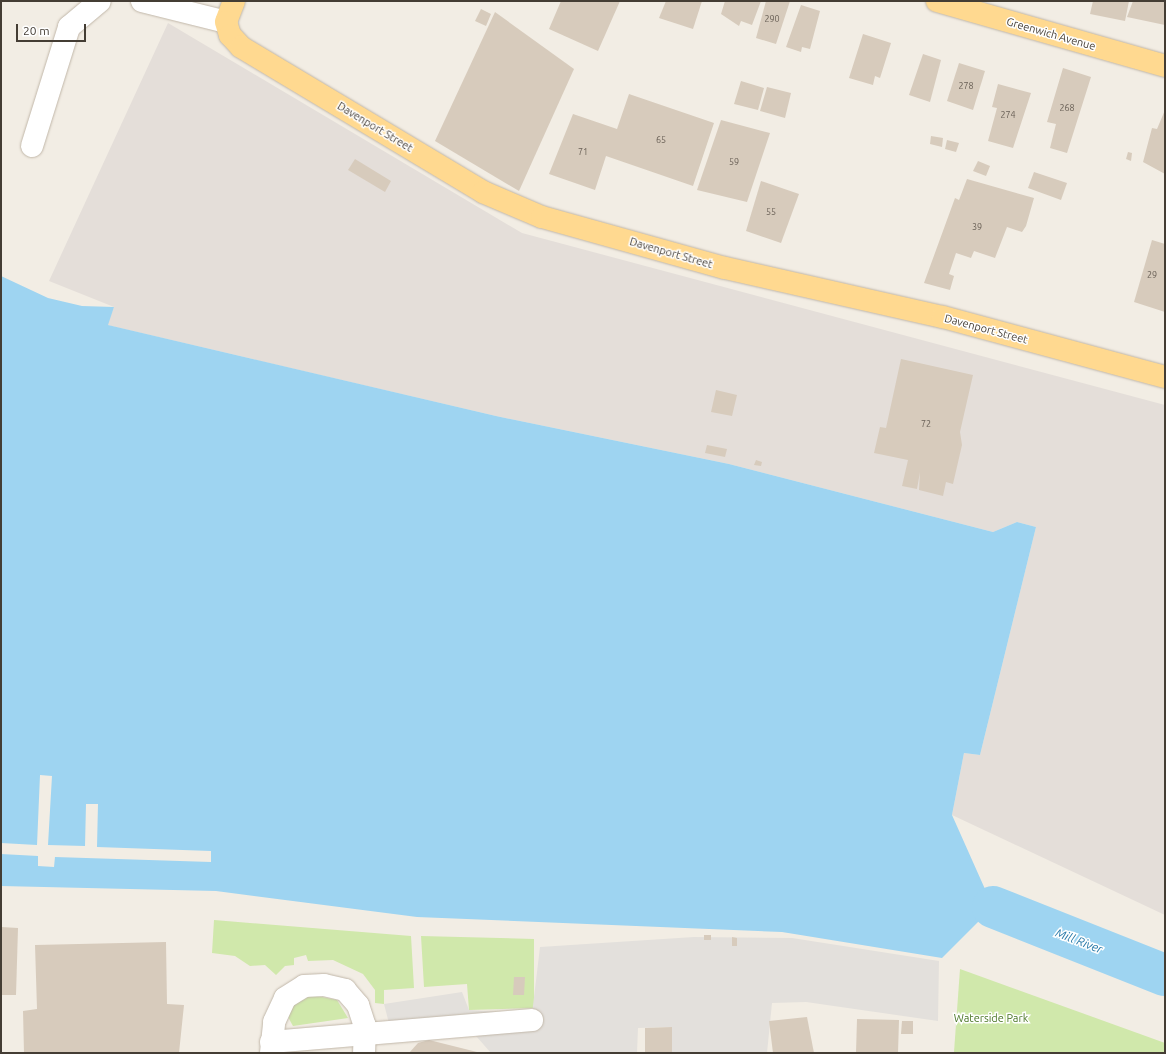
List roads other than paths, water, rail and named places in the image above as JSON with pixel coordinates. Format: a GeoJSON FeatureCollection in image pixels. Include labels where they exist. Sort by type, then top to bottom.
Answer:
{"type":"FeatureCollection","features":[{"type":"Feature","properties":{"kind":"main road"},"geometry":{"type":"LineString","coordinates":[[226,22],[234,1]]}},
{"type":"Feature","properties":{"kind":"main road","name":"Greenwich Avenue"},"geometry":{"type":"LineString","coordinates":[[936,1],[1165,66]]}},
{"type":"Feature","properties":{"kind":"main road","name":"Davenport Street"},"geometry":{"type":"LineString","coordinates":[[226,22],[230,35],[241,47],[483,192],[542,217],[724,268],[943,317],[1165,377]]}},
{"type":"Feature","properties":{"kind":"street"},"geometry":{"type":"LineString","coordinates":[[32,146],[69,27],[100,1]]}},
{"type":"Feature","properties":{"kind":"street"},"geometry":{"type":"LineString","coordinates":[[142,1],[226,22]]}},
{"type":"Feature","properties":{"kind":"street"},"geometry":{"type":"LineString","coordinates":[[364,1043],[358,1005],[345,990],[324,985],[304,986],[285,998],[274,1022],[271,1048],[364,1043],[532,1020]]}},
{"type":"Feature","properties":{"kind":"water"},"geometry":{"type":"Polygon","coordinates":[[[1,276],[48,298],[82,306],[114,307],[108,325],[496,416],[729,464],[993,532],[1017,522],[1036,527],[980,755],[964,753],[952,815],[993,907],[942,958],[782,932],[417,917],[216,891],[1,886],[1,276]]]}},
{"type":"Feature","properties":{"kind":"waterway","name":"Mill River"},"geometry":{"type":"LineString","coordinates":[[993,907],[1165,975]]}},
{"type":"Feature","properties":{"kind":"park label","name":"Waterside Park"},"geometry":{"type":"Point","coordinates":[991,1018]}}]}
